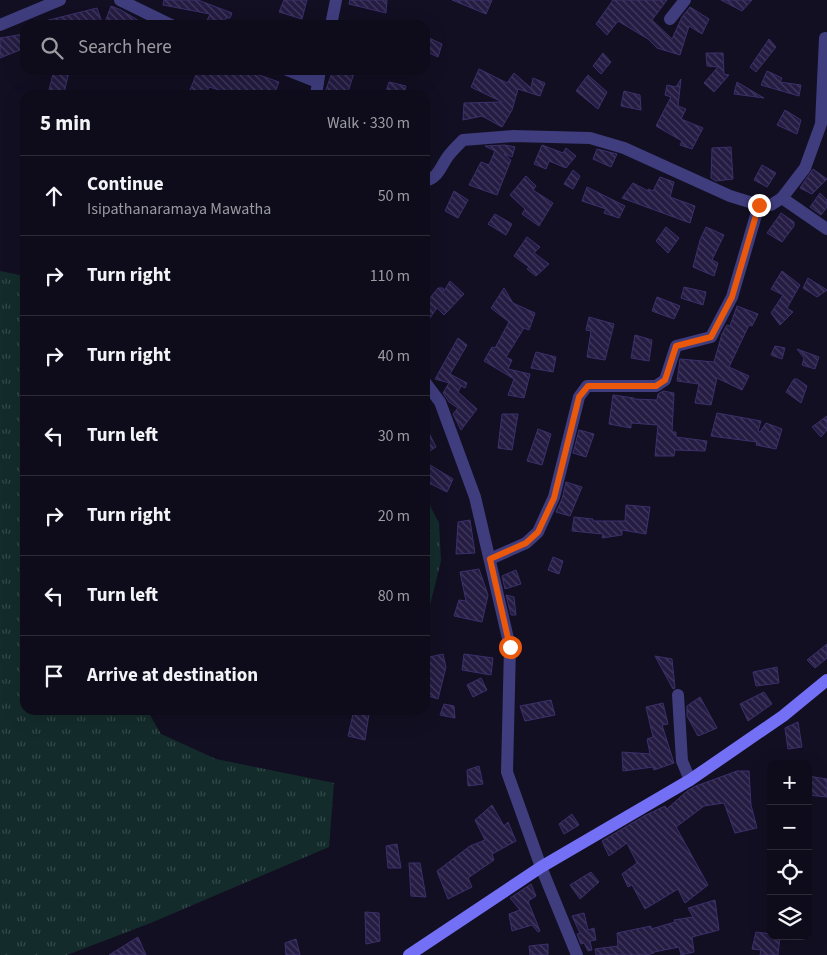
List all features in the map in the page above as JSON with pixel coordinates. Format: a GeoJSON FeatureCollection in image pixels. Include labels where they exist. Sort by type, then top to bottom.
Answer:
{"type":"FeatureCollection","features":[{"type":"Feature","properties":{"kind":"street"},"geometry":{"type":"LineString","coordinates":[[0,25],[60,0]]}},
{"type":"Feature","properties":{"kind":"street"},"geometry":{"type":"LineString","coordinates":[[120,0],[161,20]]}},
{"type":"Feature","properties":{"kind":"street"},"geometry":{"type":"LineString","coordinates":[[331,20],[336,0]]}},
{"type":"Feature","properties":{"kind":"street"},"geometry":{"type":"LineString","coordinates":[[670,20],[685,0]]}},
{"type":"Feature","properties":{"kind":"street"},"geometry":{"type":"LineString","coordinates":[[430,180],[439,173],[448,156],[463,140],[513,136],[590,138],[624,148],[730,196],[759,205],[772,205],[782,198],[806,168],[824,125],[825,38]]}},
{"type":"Feature","properties":{"kind":"street"},"geometry":{"type":"LineString","coordinates":[[317,90],[318,76]]}},
{"type":"Feature","properties":{"kind":"street"},"geometry":{"type":"LineString","coordinates":[[782,198],[827,229]]}},
{"type":"Feature","properties":{"kind":"street"},"geometry":{"type":"LineString","coordinates":[[490,559],[526,543],[538,532],[554,498],[579,397],[588,386],[656,386],[665,380],[676,346],[711,337],[732,297],[759,205]]}},
{"type":"Feature","properties":{"kind":"street"},"geometry":{"type":"LineString","coordinates":[[430,389],[440,402],[472,488],[510,647],[507,772],[541,867],[577,955]]}},
{"type":"Feature","properties":{"kind":"street"},"geometry":{"type":"LineString","coordinates":[[409,955],[541,867],[690,780],[783,716],[827,680]]}},
{"type":"Feature","properties":{"kind":"street"},"geometry":{"type":"LineString","coordinates":[[678,695],[682,761],[690,780]]}},
{"type":"Feature","properties":{"kind":"green space"},"geometry":{"type":"Polygon","coordinates":[[[0,271],[20,275],[20,715],[150,715],[161,734],[216,759],[334,783],[329,847],[153,922],[67,955],[0,955],[0,271]]]}},
{"type":"Feature","properties":{"kind":"green space"},"geometry":{"type":"Polygon","coordinates":[[[430,506],[439,523],[441,561],[430,605],[430,506]]]}},
{"type":"Feature","properties":{"kind":"building"},"geometry":{"type":"Polygon","coordinates":[[[164,0],[198,0],[232,13],[230,18],[226,18],[225,20],[207,20],[210,14],[163,5],[164,0]]]}},
{"type":"Feature","properties":{"kind":"building"},"geometry":{"type":"Polygon","coordinates":[[[284,0],[307,0],[302,19],[279,12],[284,0]]]}},
{"type":"Feature","properties":{"kind":"building"},"geometry":{"type":"Polygon","coordinates":[[[350,0],[387,0],[386,13],[349,4],[350,0]]]}},
{"type":"Feature","properties":{"kind":"building"},"geometry":{"type":"Polygon","coordinates":[[[452,0],[492,0],[486,14],[452,0]]]}},
{"type":"Feature","properties":{"kind":"building"},"geometry":{"type":"Polygon","coordinates":[[[613,0],[667,0],[652,20],[672,39],[682,17],[690,7],[709,19],[702,34],[689,26],[680,55],[657,48],[648,39],[618,21],[607,35],[596,24],[613,0]]]}},
{"type":"Feature","properties":{"kind":"building"},"geometry":{"type":"Polygon","coordinates":[[[721,0],[752,0],[742,11],[721,0]]]}},
{"type":"Feature","properties":{"kind":"building"},"geometry":{"type":"Polygon","coordinates":[[[111,6],[138,20],[106,20],[111,6]]]}},
{"type":"Feature","properties":{"kind":"building"},"geometry":{"type":"Polygon","coordinates":[[[97,8],[101,20],[49,20],[97,8]]]}},
{"type":"Feature","properties":{"kind":"building"},"geometry":{"type":"Polygon","coordinates":[[[20,35],[20,50],[0,58],[0,38],[20,35]]]}},
{"type":"Feature","properties":{"kind":"building"},"geometry":{"type":"Polygon","coordinates":[[[430,38],[442,44],[438,57],[430,53],[430,38]]]}},
{"type":"Feature","properties":{"kind":"building"},"geometry":{"type":"Polygon","coordinates":[[[769,39],[776,47],[756,72],[750,67],[769,39]]]}},
{"type":"Feature","properties":{"kind":"building"},"geometry":{"type":"Polygon","coordinates":[[[603,53],[611,62],[601,74],[593,66],[603,53]]]}},
{"type":"Feature","properties":{"kind":"building"},"geometry":{"type":"Polygon","coordinates":[[[706,53],[723,53],[724,74],[729,75],[714,92],[704,83],[718,67],[707,66],[706,53]]]}},
{"type":"Feature","properties":{"kind":"building"},"geometry":{"type":"Polygon","coordinates":[[[479,69],[507,83],[514,73],[531,88],[533,78],[545,83],[540,96],[518,89],[512,110],[502,127],[482,116],[463,120],[464,103],[502,102],[471,87],[479,69]]]}},
{"type":"Feature","properties":{"kind":"building"},"geometry":{"type":"Polygon","coordinates":[[[767,71],[782,78],[780,82],[801,85],[799,96],[761,85],[767,71]]]}},
{"type":"Feature","properties":{"kind":"building"},"geometry":{"type":"Polygon","coordinates":[[[53,75],[68,75],[65,90],[49,90],[53,75]]]}},
{"type":"Feature","properties":{"kind":"building"},"geometry":{"type":"Polygon","coordinates":[[[196,75],[259,75],[279,82],[276,90],[220,90],[209,87],[208,90],[190,90],[196,75]]]}},
{"type":"Feature","properties":{"kind":"building"},"geometry":{"type":"Polygon","coordinates":[[[331,75],[353,75],[349,90],[326,90],[331,75]]]}},
{"type":"Feature","properties":{"kind":"building"},"geometry":{"type":"Polygon","coordinates":[[[588,75],[607,92],[598,109],[576,91],[588,75]]]}},
{"type":"Feature","properties":{"kind":"building"},"geometry":{"type":"Polygon","coordinates":[[[681,79],[678,106],[686,109],[681,119],[703,128],[692,149],[680,145],[682,141],[656,126],[671,97],[665,95],[667,85],[676,87],[681,79]]]}},
{"type":"Feature","properties":{"kind":"building"},"geometry":{"type":"Polygon","coordinates":[[[389,82],[406,86],[405,90],[387,90],[389,82]]]}},
{"type":"Feature","properties":{"kind":"building"},"geometry":{"type":"Polygon","coordinates":[[[737,82],[764,98],[734,94],[737,82]]]}},
{"type":"Feature","properties":{"kind":"building"},"geometry":{"type":"Polygon","coordinates":[[[624,91],[640,95],[641,110],[621,106],[624,91]]]}},
{"type":"Feature","properties":{"kind":"building"},"geometry":{"type":"Polygon","coordinates":[[[785,110],[801,120],[797,134],[777,125],[785,110]]]}},
{"type":"Feature","properties":{"kind":"building"},"geometry":{"type":"Polygon","coordinates":[[[505,145],[515,147],[512,157],[504,154],[511,160],[497,195],[469,185],[481,162],[489,165],[495,151],[485,146],[505,145]]]}},
{"type":"Feature","properties":{"kind":"building"},"geometry":{"type":"Polygon","coordinates":[[[542,145],[563,153],[566,148],[576,156],[566,168],[549,161],[546,169],[534,164],[542,145]]]}},
{"type":"Feature","properties":{"kind":"building"},"geometry":{"type":"Polygon","coordinates":[[[731,147],[733,179],[716,181],[711,178],[712,148],[731,147]]]}},
{"type":"Feature","properties":{"kind":"building"},"geometry":{"type":"Polygon","coordinates":[[[597,149],[617,154],[611,167],[593,159],[597,149]]]}},
{"type":"Feature","properties":{"kind":"building"},"geometry":{"type":"Polygon","coordinates":[[[762,165],[776,173],[767,187],[754,180],[762,165]]]}},
{"type":"Feature","properties":{"kind":"building"},"geometry":{"type":"Polygon","coordinates":[[[813,169],[827,179],[812,194],[800,188],[813,169]]]}},
{"type":"Feature","properties":{"kind":"building"},"geometry":{"type":"Polygon","coordinates":[[[573,170],[580,176],[573,189],[564,184],[573,170]]]}},
{"type":"Feature","properties":{"kind":"building"},"geometry":{"type":"Polygon","coordinates":[[[526,176],[536,186],[533,190],[553,203],[539,226],[522,214],[525,209],[510,195],[526,176]]]}},
{"type":"Feature","properties":{"kind":"building"},"geometry":{"type":"Polygon","coordinates":[[[660,177],[674,182],[670,197],[695,206],[690,223],[622,198],[633,183],[648,191],[648,189],[653,191],[660,177]]]}},
{"type":"Feature","properties":{"kind":"building"},"geometry":{"type":"Polygon","coordinates":[[[587,187],[625,206],[619,218],[604,213],[606,209],[582,201],[587,187]]]}},
{"type":"Feature","properties":{"kind":"building"},"geometry":{"type":"Polygon","coordinates":[[[454,191],[468,200],[458,218],[445,211],[454,191]]]}},
{"type":"Feature","properties":{"kind":"building"},"geometry":{"type":"Polygon","coordinates":[[[820,193],[827,200],[827,207],[821,215],[810,207],[820,193]]]}},
{"type":"Feature","properties":{"kind":"building"},"geometry":{"type":"Polygon","coordinates":[[[781,213],[794,222],[794,226],[782,242],[767,233],[781,213]]]}},
{"type":"Feature","properties":{"kind":"building"},"geometry":{"type":"Polygon","coordinates":[[[495,214],[512,224],[506,235],[488,224],[495,214]]]}},
{"type":"Feature","properties":{"kind":"building"},"geometry":{"type":"Polygon","coordinates":[[[666,227],[679,238],[668,253],[656,241],[666,227]]]}},
{"type":"Feature","properties":{"kind":"building"},"geometry":{"type":"Polygon","coordinates":[[[706,227],[724,235],[712,260],[718,263],[714,276],[693,267],[700,240],[706,227]]]}},
{"type":"Feature","properties":{"kind":"building"},"geometry":{"type":"Polygon","coordinates":[[[527,237],[540,247],[534,253],[549,264],[536,276],[527,269],[529,267],[514,256],[527,237]]]}},
{"type":"Feature","properties":{"kind":"building"},"geometry":{"type":"Polygon","coordinates":[[[782,271],[800,285],[787,308],[793,312],[780,325],[771,313],[783,295],[771,289],[782,271]]]}},
{"type":"Feature","properties":{"kind":"building"},"geometry":{"type":"Polygon","coordinates":[[[808,278],[827,290],[817,297],[803,288],[808,278]]]}},
{"type":"Feature","properties":{"kind":"building"},"geometry":{"type":"Polygon","coordinates":[[[450,281],[464,294],[444,315],[437,308],[430,318],[430,298],[438,288],[443,288],[444,291],[450,281]]]}},
{"type":"Feature","properties":{"kind":"building"},"geometry":{"type":"Polygon","coordinates":[[[684,287],[706,292],[703,305],[681,298],[684,287]]]}},
{"type":"Feature","properties":{"kind":"building"},"geometry":{"type":"Polygon","coordinates":[[[504,288],[513,303],[535,313],[529,330],[524,328],[506,357],[512,360],[508,369],[530,374],[524,398],[508,395],[514,379],[484,361],[492,347],[495,348],[509,322],[491,308],[504,288]]]}},
{"type":"Feature","properties":{"kind":"building"},"geometry":{"type":"Polygon","coordinates":[[[657,297],[680,306],[674,319],[652,311],[657,297]]]}},
{"type":"Feature","properties":{"kind":"building"},"geometry":{"type":"Polygon","coordinates":[[[737,306],[758,314],[752,326],[749,325],[729,367],[749,376],[742,390],[717,378],[711,405],[695,403],[699,384],[677,381],[680,359],[714,362],[722,334],[727,325],[730,326],[737,306]]]}},
{"type":"Feature","properties":{"kind":"building"},"geometry":{"type":"Polygon","coordinates":[[[589,317],[614,324],[605,360],[587,357],[591,331],[586,330],[589,317]]]}},
{"type":"Feature","properties":{"kind":"building"},"geometry":{"type":"Polygon","coordinates":[[[635,335],[652,340],[649,361],[631,358],[635,335]]]}},
{"type":"Feature","properties":{"kind":"building"},"geometry":{"type":"Polygon","coordinates":[[[458,338],[467,345],[450,374],[467,383],[465,388],[461,386],[458,392],[477,409],[461,430],[453,414],[458,408],[449,402],[443,393],[449,383],[435,379],[458,338]]]}},
{"type":"Feature","properties":{"kind":"building"},"geometry":{"type":"Polygon","coordinates":[[[775,346],[785,348],[782,359],[771,355],[775,346]]]}},
{"type":"Feature","properties":{"kind":"building"},"geometry":{"type":"Polygon","coordinates":[[[797,349],[819,357],[815,369],[802,365],[804,358],[797,349]]]}},
{"type":"Feature","properties":{"kind":"building"},"geometry":{"type":"Polygon","coordinates":[[[536,352],[556,357],[553,372],[531,368],[536,352]]]}},
{"type":"Feature","properties":{"kind":"building"},"geometry":{"type":"Polygon","coordinates":[[[794,379],[807,386],[801,403],[786,392],[794,379]]]}},
{"type":"Feature","properties":{"kind":"building"},"geometry":{"type":"Polygon","coordinates":[[[663,391],[674,393],[672,432],[676,432],[676,437],[707,441],[705,451],[675,450],[674,456],[655,456],[658,425],[631,423],[631,428],[609,424],[613,395],[634,399],[657,400],[658,394],[663,391]]]}},
{"type":"Feature","properties":{"kind":"building"},"geometry":{"type":"Polygon","coordinates":[[[717,413],[761,421],[758,431],[760,432],[766,423],[782,429],[776,449],[756,445],[757,442],[711,436],[717,413]]]}},
{"type":"Feature","properties":{"kind":"building"},"geometry":{"type":"Polygon","coordinates":[[[502,414],[518,414],[512,450],[498,448],[502,414]]]}},
{"type":"Feature","properties":{"kind":"building"},"geometry":{"type":"Polygon","coordinates":[[[827,416],[827,430],[821,437],[812,427],[827,416]]]}},
{"type":"Feature","properties":{"kind":"building"},"geometry":{"type":"Polygon","coordinates":[[[538,429],[551,434],[542,465],[527,461],[538,429]]]}},
{"type":"Feature","properties":{"kind":"building"},"geometry":{"type":"Polygon","coordinates":[[[579,430],[594,434],[586,457],[573,453],[579,430]]]}},
{"type":"Feature","properties":{"kind":"building"},"geometry":{"type":"Polygon","coordinates":[[[430,435],[436,447],[430,451],[430,435]]]}},
{"type":"Feature","properties":{"kind":"building"},"geometry":{"type":"Polygon","coordinates":[[[430,465],[453,479],[447,492],[430,484],[430,465]]]}},
{"type":"Feature","properties":{"kind":"building"},"geometry":{"type":"Polygon","coordinates":[[[566,482],[582,487],[570,516],[556,512],[562,499],[566,482]]]}},
{"type":"Feature","properties":{"kind":"building"},"geometry":{"type":"Polygon","coordinates":[[[626,505],[650,507],[646,534],[622,530],[622,535],[602,538],[603,534],[572,531],[574,517],[593,519],[593,521],[625,521],[626,505]]]}},
{"type":"Feature","properties":{"kind":"building"},"geometry":{"type":"Polygon","coordinates":[[[470,520],[475,553],[456,554],[458,522],[470,520]]]}},
{"type":"Feature","properties":{"kind":"building"},"geometry":{"type":"Polygon","coordinates":[[[553,557],[563,561],[559,574],[548,570],[553,557]]]}},
{"type":"Feature","properties":{"kind":"building"},"geometry":{"type":"Polygon","coordinates":[[[479,569],[488,595],[482,622],[454,616],[459,600],[466,601],[460,572],[479,569]]]}},
{"type":"Feature","properties":{"kind":"building"},"geometry":{"type":"Polygon","coordinates":[[[516,570],[521,584],[505,589],[502,576],[516,570]]]}},
{"type":"Feature","properties":{"kind":"building"},"geometry":{"type":"Polygon","coordinates":[[[506,595],[514,597],[516,615],[511,615],[506,595]]]}},
{"type":"Feature","properties":{"kind":"building"},"geometry":{"type":"Polygon","coordinates":[[[827,644],[827,658],[815,668],[807,660],[827,644]]]}},
{"type":"Feature","properties":{"kind":"building"},"geometry":{"type":"Polygon","coordinates":[[[443,654],[446,667],[438,699],[430,697],[430,657],[443,654]]]}},
{"type":"Feature","properties":{"kind":"building"},"geometry":{"type":"Polygon","coordinates":[[[464,654],[493,658],[491,675],[462,670],[464,654]]]}},
{"type":"Feature","properties":{"kind":"building"},"geometry":{"type":"Polygon","coordinates":[[[655,656],[672,659],[675,688],[673,689],[655,656]]]}},
{"type":"Feature","properties":{"kind":"building"},"geometry":{"type":"Polygon","coordinates":[[[777,667],[779,683],[756,686],[753,672],[777,667]]]}},
{"type":"Feature","properties":{"kind":"building"},"geometry":{"type":"Polygon","coordinates":[[[481,678],[487,690],[473,697],[467,685],[481,678]]]}},
{"type":"Feature","properties":{"kind":"building"},"geometry":{"type":"Polygon","coordinates":[[[764,692],[772,704],[748,721],[740,704],[764,692]]]}},
{"type":"Feature","properties":{"kind":"building"},"geometry":{"type":"Polygon","coordinates":[[[700,697],[717,728],[698,736],[687,716],[687,706],[700,697]]]}},
{"type":"Feature","properties":{"kind":"building"},"geometry":{"type":"Polygon","coordinates":[[[551,700],[555,715],[525,721],[520,706],[551,700]]]}},
{"type":"Feature","properties":{"kind":"building"},"geometry":{"type":"Polygon","coordinates":[[[663,703],[668,724],[662,725],[674,763],[654,770],[653,767],[623,771],[622,752],[650,754],[647,739],[653,737],[646,707],[663,703]]]}},
{"type":"Feature","properties":{"kind":"building"},"geometry":{"type":"Polygon","coordinates":[[[444,704],[454,706],[455,718],[440,715],[444,704]]]}},
{"type":"Feature","properties":{"kind":"building"},"geometry":{"type":"Polygon","coordinates":[[[353,715],[369,715],[365,740],[348,736],[353,715]]]}},
{"type":"Feature","properties":{"kind":"building"},"geometry":{"type":"Polygon","coordinates":[[[798,722],[802,747],[788,749],[785,728],[798,722]]]}},
{"type":"Feature","properties":{"kind":"building"},"geometry":{"type":"Polygon","coordinates":[[[479,766],[483,784],[468,786],[467,770],[479,766]]]}},
{"type":"Feature","properties":{"kind":"building"},"geometry":{"type":"Polygon","coordinates":[[[737,771],[749,771],[751,805],[757,828],[735,833],[724,803],[704,806],[676,827],[708,885],[685,903],[678,889],[645,909],[632,885],[628,887],[622,874],[637,863],[627,843],[609,856],[602,841],[644,816],[665,806],[667,809],[687,791],[696,786],[737,771]]]}},
{"type":"Feature","properties":{"kind":"building"},"geometry":{"type":"Polygon","coordinates":[[[812,777],[827,779],[827,797],[812,795],[812,777]]]}},
{"type":"Feature","properties":{"kind":"building"},"geometry":{"type":"Polygon","coordinates":[[[492,805],[504,826],[508,822],[516,841],[492,854],[494,860],[468,878],[472,887],[448,899],[437,871],[470,846],[485,840],[475,820],[492,805]]]}},
{"type":"Feature","properties":{"kind":"building"},"geometry":{"type":"Polygon","coordinates":[[[572,814],[579,825],[564,834],[559,824],[572,814]]]}},
{"type":"Feature","properties":{"kind":"building"},"geometry":{"type":"Polygon","coordinates":[[[397,844],[401,868],[388,868],[386,846],[397,844]]]}},
{"type":"Feature","properties":{"kind":"building"},"geometry":{"type":"Polygon","coordinates":[[[409,863],[420,863],[426,897],[411,896],[409,863]]]}},
{"type":"Feature","properties":{"kind":"building"},"geometry":{"type":"Polygon","coordinates":[[[591,872],[599,882],[580,899],[570,885],[591,872]]]}},
{"type":"Feature","properties":{"kind":"building"},"geometry":{"type":"Polygon","coordinates":[[[531,884],[536,896],[528,901],[540,931],[538,932],[532,925],[512,931],[509,914],[520,910],[510,898],[531,884]]]}},
{"type":"Feature","properties":{"kind":"building"},"geometry":{"type":"Polygon","coordinates":[[[715,900],[719,930],[692,937],[694,952],[681,955],[679,947],[646,955],[596,955],[595,949],[618,946],[617,933],[651,926],[651,929],[675,922],[674,920],[693,917],[688,908],[715,900]]]}},
{"type":"Feature","properties":{"kind":"building"},"geometry":{"type":"Polygon","coordinates":[[[365,912],[379,913],[380,941],[366,944],[365,912]]]}},
{"type":"Feature","properties":{"kind":"building"},"geometry":{"type":"Polygon","coordinates":[[[584,913],[588,930],[594,928],[596,940],[590,941],[592,950],[588,951],[584,943],[581,944],[577,934],[580,933],[572,916],[584,913]]]}},
{"type":"Feature","properties":{"kind":"building"},"geometry":{"type":"Polygon","coordinates":[[[756,932],[767,933],[767,940],[780,940],[778,955],[760,955],[761,950],[752,949],[756,932]]]}},
{"type":"Feature","properties":{"kind":"building"},"geometry":{"type":"Polygon","coordinates":[[[138,937],[146,955],[109,955],[138,937]]]}},
{"type":"Feature","properties":{"kind":"building"},"geometry":{"type":"Polygon","coordinates":[[[296,939],[300,955],[286,955],[285,943],[296,939]]]}},
{"type":"Feature","properties":{"kind":"building"},"geometry":{"type":"Polygon","coordinates":[[[548,944],[548,955],[530,955],[529,946],[548,944]]]}},
{"type":"Feature","properties":{"kind":"route"},"geometry":{"type":"LineString","coordinates":[[510,647],[490,559],[526,543],[538,532],[554,498],[579,397],[588,386],[656,386],[665,380],[676,346],[711,337],[732,297],[759,205]]}}]}
